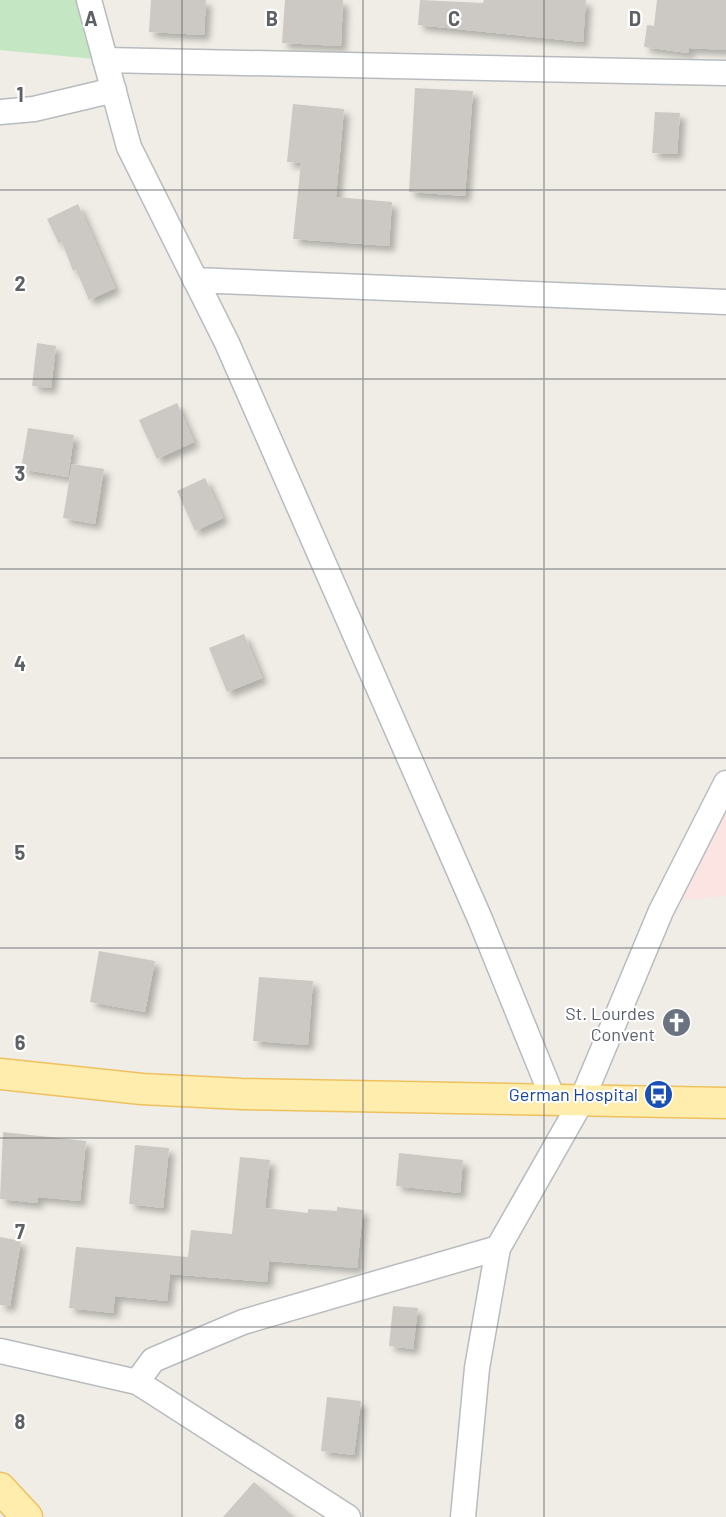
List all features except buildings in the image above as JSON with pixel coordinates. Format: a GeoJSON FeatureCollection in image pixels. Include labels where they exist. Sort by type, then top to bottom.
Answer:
{"type":"FeatureCollection","features":[{"type":"Feature","properties":{"kind":"main road"},"geometry":{"type":"LineString","coordinates":[[0,1074],[142,1089],[242,1094],[726,1103]]}},
{"type":"Feature","properties":{"kind":"main road"},"geometry":{"type":"LineString","coordinates":[[0,1488],[27,1517]]}},
{"type":"Feature","properties":{"kind":"street"},"geometry":{"type":"LineString","coordinates":[[89,0],[129,147],[226,343],[480,919],[567,1101]]}},
{"type":"Feature","properties":{"kind":"street"},"geometry":{"type":"LineString","coordinates":[[105,60],[726,73]]}},
{"type":"Feature","properties":{"kind":"street"},"geometry":{"type":"LineString","coordinates":[[0,112],[34,109],[114,90]]}},
{"type":"Feature","properties":{"kind":"street"},"geometry":{"type":"LineString","coordinates":[[195,280],[726,302]]}},
{"type":"Feature","properties":{"kind":"street"},"geometry":{"type":"LineString","coordinates":[[463,1517],[477,1368],[498,1248],[567,1101],[726,783]]}},
{"type":"Feature","properties":{"kind":"street"},"geometry":{"type":"LineString","coordinates":[[138,1382],[153,1360],[243,1322],[498,1248]]}},
{"type":"Feature","properties":{"kind":"street"},"geometry":{"type":"LineString","coordinates":[[0,1351],[138,1382],[348,1517]]}},
{"type":"Feature","properties":{"kind":"shaded area"},"geometry":{"type":"Polygon","coordinates":[[[726,798],[726,896],[674,901],[726,798]]]}},
{"type":"Feature","properties":{"kind":"green space"},"geometry":{"type":"Polygon","coordinates":[[[0,0],[89,0],[105,60],[0,50],[0,0]]]}},
{"type":"Feature","properties":{"kind":"place","name":"St. Lourdes Convent"},"geometry":{"type":"Point","coordinates":[676,1023]}},
{"type":"Feature","properties":{"kind":"place","name":"German Hospital"},"geometry":{"type":"Point","coordinates":[659,1094]}}]}
